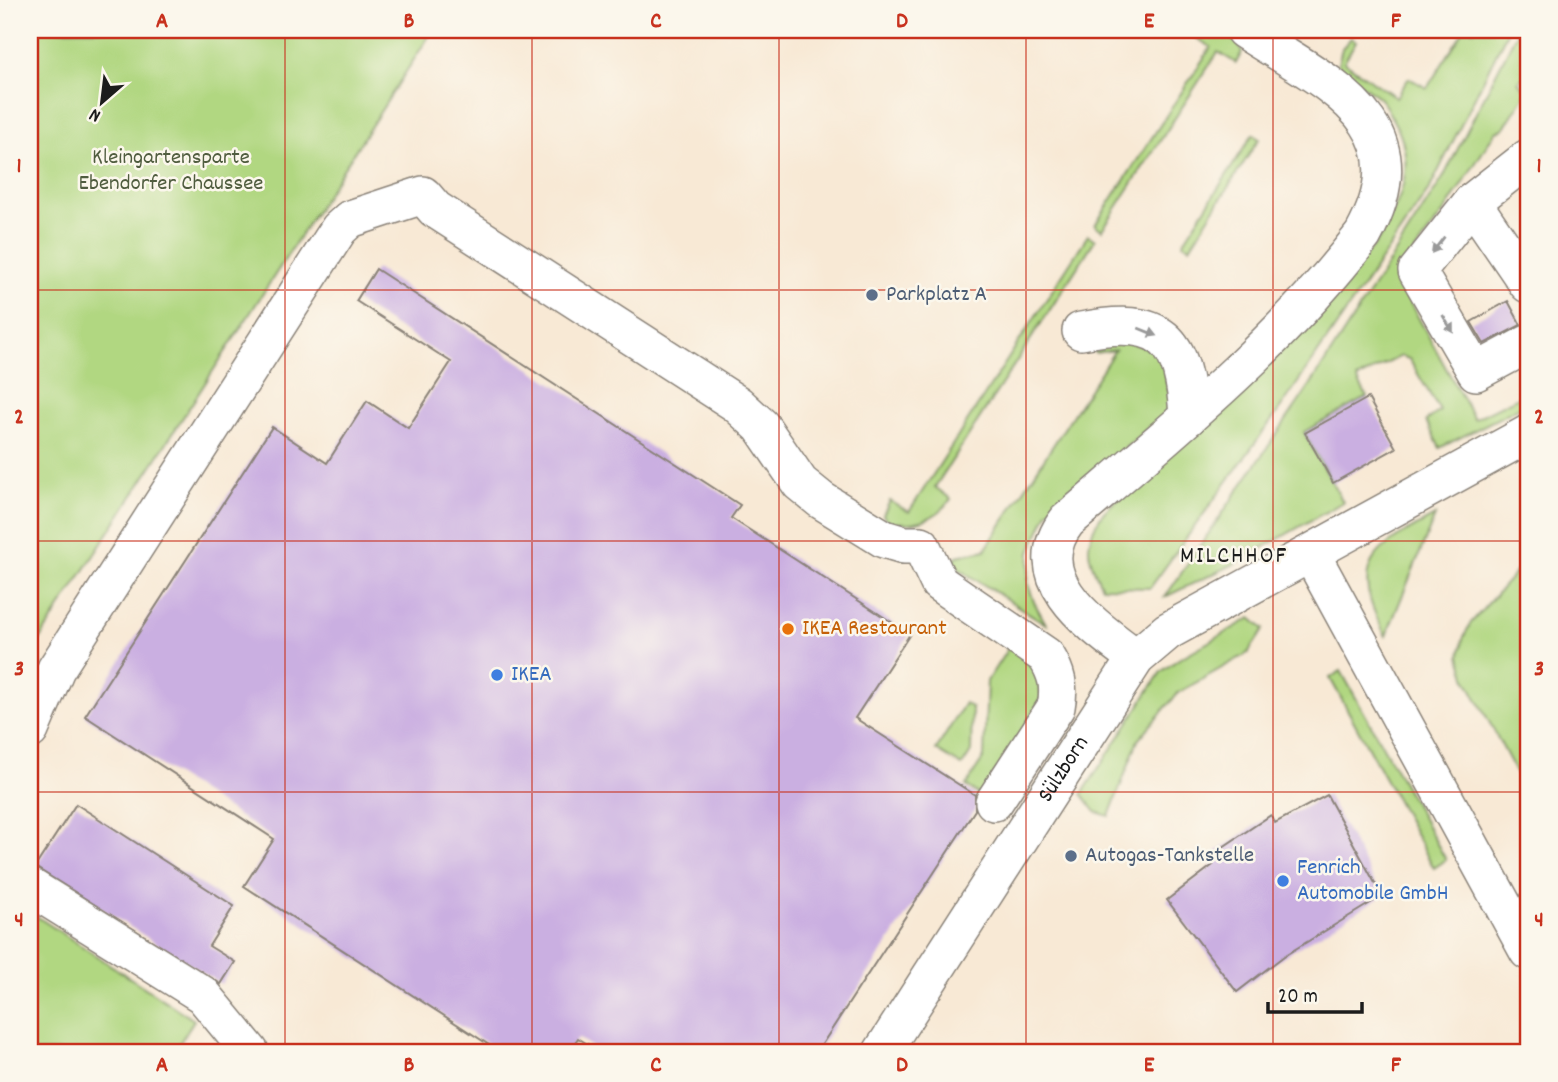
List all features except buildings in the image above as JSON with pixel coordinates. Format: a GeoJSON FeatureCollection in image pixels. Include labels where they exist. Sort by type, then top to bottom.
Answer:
{"type":"FeatureCollection","features":[{"type":"Feature","properties":{"kind":"street"},"geometry":{"type":"LineString","coordinates":[[1136,657],[1074,609],[1060,586],[1054,563],[1054,545],[1059,531],[1248,362],[1351,251],[1372,219],[1382,183],[1382,151],[1377,136],[1358,108],[1331,86],[1244,30]]}},
{"type":"Feature","properties":{"kind":"street"},"geometry":{"type":"LineString","coordinates":[[1528,158],[1472,202],[1417,271],[1476,372],[1528,344]]}},
{"type":"Feature","properties":{"kind":"street"},"geometry":{"type":"LineString","coordinates":[[30,730],[57,669],[339,229],[350,219],[423,195],[435,209],[737,404],[761,426],[800,483],[884,539],[904,545],[921,544],[939,583],[1046,656],[1056,671],[1059,689],[1056,707],[994,803]]}},
{"type":"Feature","properties":{"kind":"street"},"geometry":{"type":"LineString","coordinates":[[1472,202],[1528,284]]}},
{"type":"Feature","properties":{"kind":"street"},"geometry":{"type":"LineString","coordinates":[[1081,331],[1125,326],[1142,328],[1170,345],[1180,359],[1186,377],[1188,417]]}},
{"type":"Feature","properties":{"kind":"street","name":"Sülzborn"},"geometry":{"type":"LineString","coordinates":[[882,1052],[1136,657],[1168,631],[1528,434]]}},
{"type":"Feature","properties":{"kind":"street"},"geometry":{"type":"LineString","coordinates":[[1311,554],[1528,951]]}},
{"type":"Feature","properties":{"kind":"street"},"geometry":{"type":"LineString","coordinates":[[30,887],[203,995],[250,1052]]}},
{"type":"Feature","properties":{"kind":"green space","name":"Kleingartensparte Ebendorfer Chaussee"},"geometry":{"type":"Polygon","coordinates":[[[30,30],[433,30],[38,642],[30,660],[30,30]]]}},
{"type":"Feature","properties":{"kind":"green space"},"geometry":{"type":"Polygon","coordinates":[[[1197,30],[1217,32],[1230,38],[1236,41],[1242,52],[1236,63],[1218,52],[1102,230],[1095,225],[1211,47],[1193,36],[1197,30]]]}},
{"type":"Feature","properties":{"kind":"green space"},"geometry":{"type":"Polygon","coordinates":[[[1464,30],[1508,30],[1430,188],[1282,406],[1150,588],[1102,587],[1089,550],[1092,533],[1103,513],[1375,245],[1392,215],[1403,184],[1405,168],[1401,136],[1381,100],[1346,74],[1338,64],[1342,48],[1351,38],[1356,41],[1344,62],[1396,97],[1409,78],[1427,88],[1464,30]]]}},
{"type":"Feature","properties":{"kind":"green space"},"geometry":{"type":"Polygon","coordinates":[[[1518,30],[1528,30],[1528,73],[1518,82],[1528,91],[1503,129],[1496,131],[1448,206],[1396,277],[1474,419],[1528,392],[1528,403],[1440,448],[1426,421],[1440,411],[1409,359],[1401,356],[1357,379],[1367,397],[1304,432],[1343,502],[1234,564],[1165,597],[1311,384],[1443,178],[1518,30]]]}},
{"type":"Feature","properties":{"kind":"green space"},"geometry":{"type":"Polygon","coordinates":[[[1253,134],[1259,139],[1190,247],[1183,243],[1253,134]]]}},
{"type":"Feature","properties":{"kind":"green space"},"geometry":{"type":"Polygon","coordinates":[[[1088,235],[1095,240],[935,487],[951,499],[938,513],[922,521],[904,523],[886,520],[883,515],[890,501],[909,512],[1088,235]]]}},
{"type":"Feature","properties":{"kind":"green space"},"geometry":{"type":"Polygon","coordinates":[[[1113,337],[1160,352],[1171,402],[1163,416],[1048,512],[1030,552],[1028,583],[1034,602],[1046,624],[951,564],[957,556],[985,550],[1115,350],[1095,353],[1093,348],[1113,337]]]}},
{"type":"Feature","properties":{"kind":"green space"},"geometry":{"type":"Polygon","coordinates":[[[1435,516],[1386,636],[1368,592],[1367,575],[1372,562],[1381,550],[1395,539],[1435,516]]]}},
{"type":"Feature","properties":{"kind":"green space"},"geometry":{"type":"Polygon","coordinates":[[[1528,558],[1528,795],[1467,680],[1460,656],[1463,639],[1470,624],[1528,558]]]}},
{"type":"Feature","properties":{"kind":"green space"},"geometry":{"type":"Polygon","coordinates":[[[1251,618],[1264,629],[1248,653],[1178,693],[1138,740],[1109,816],[1096,812],[1082,794],[1161,672],[1251,618]]]}},
{"type":"Feature","properties":{"kind":"green space"},"geometry":{"type":"Polygon","coordinates":[[[1010,645],[1035,668],[1042,698],[981,796],[966,786],[984,757],[987,681],[1010,645]]]}},
{"type":"Feature","properties":{"kind":"green space"},"geometry":{"type":"Polygon","coordinates":[[[1341,671],[1446,860],[1434,868],[1330,678],[1341,671]]]}},
{"type":"Feature","properties":{"kind":"green space"},"geometry":{"type":"Polygon","coordinates":[[[965,703],[972,708],[971,752],[962,766],[936,750],[965,703]]]}},
{"type":"Feature","properties":{"kind":"green space"},"geometry":{"type":"Polygon","coordinates":[[[30,912],[194,1020],[174,1052],[30,1052],[30,912]]]}},
{"type":"Feature","properties":{"kind":"place","name":"Parkplatz A"},"geometry":{"type":"Point","coordinates":[872,295]}},
{"type":"Feature","properties":{"kind":"place","name":"IKEA Restaurant"},"geometry":{"type":"Point","coordinates":[788,629]}},
{"type":"Feature","properties":{"kind":"place","name":"IKEA"},"geometry":{"type":"Point","coordinates":[497,675]}},
{"type":"Feature","properties":{"kind":"place","name":"Autogas-Tankstelle"},"geometry":{"type":"Point","coordinates":[1071,856]}},
{"type":"Feature","properties":{"kind":"place","name":"Fenrich Automobile GmbH"},"geometry":{"type":"Point","coordinates":[1283,881]}},
{"type":"Feature","properties":{"kind":"district","name":"MILCHHOF"},"geometry":{"type":"Point","coordinates":[1234,557]}}]}
